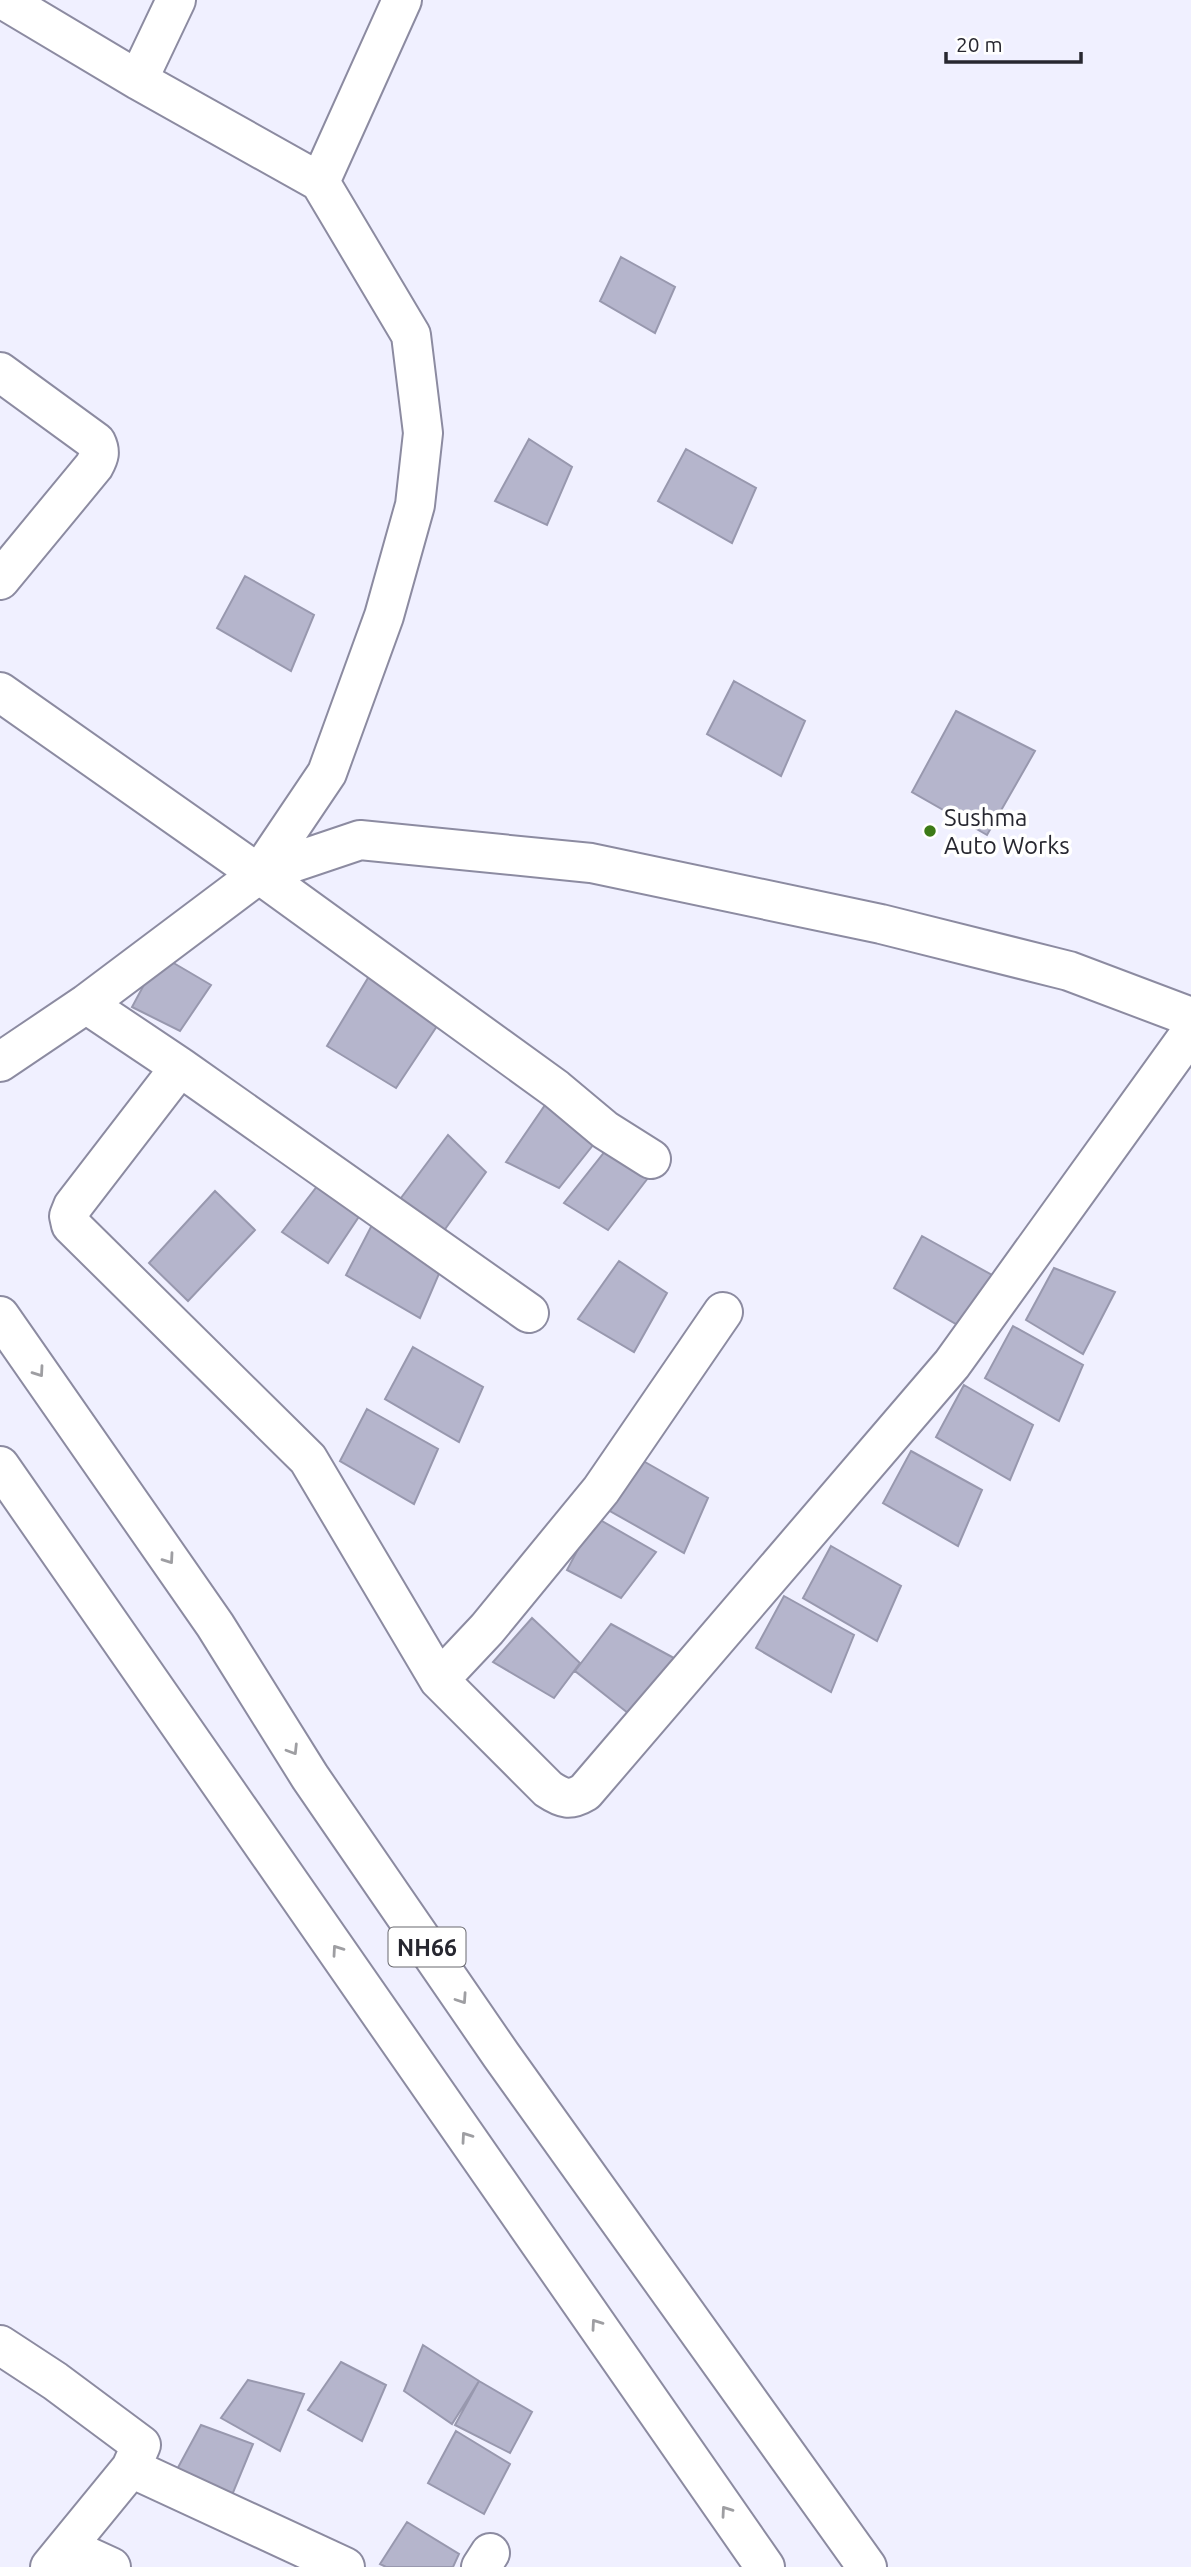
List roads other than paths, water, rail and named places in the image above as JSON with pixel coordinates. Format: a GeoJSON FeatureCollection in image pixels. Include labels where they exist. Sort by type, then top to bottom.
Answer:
{"type":"FeatureCollection","features":[{"type":"Feature","properties":{"kind":"main road"},"geometry":{"type":"LineString","coordinates":[[4,0],[138,80],[320,182],[411,335],[423,433],[415,505],[387,604],[327,772],[259,874]]}},
{"type":"Feature","properties":{"kind":"main road"},"geometry":{"type":"LineString","coordinates":[[138,80],[176,0]]}},
{"type":"Feature","properties":{"kind":"main road"},"geometry":{"type":"LineString","coordinates":[[320,182],[402,0]]}},
{"type":"Feature","properties":{"kind":"main road"},"geometry":{"type":"LineString","coordinates":[[0,372],[96,442],[100,450],[94,466],[0,580]]}},
{"type":"Feature","properties":{"kind":"main road"},"geometry":{"type":"LineString","coordinates":[[0,692],[259,874],[556,1089],[605,1130],[651,1159]]}},
{"type":"Feature","properties":{"kind":"main road"},"geometry":{"type":"LineString","coordinates":[[0,1062],[86,1004],[259,874],[360,840],[591,863],[881,924],[1069,971],[1191,1017]]}},
{"type":"Feature","properties":{"kind":"main road"},"geometry":{"type":"LineString","coordinates":[[86,1004],[180,1067],[528,1314]]}},
{"type":"Feature","properties":{"kind":"main road"},"geometry":{"type":"LineString","coordinates":[[180,1067],[73,1206],[69,1216],[71,1225],[308,1459],[439,1680],[548,1790],[562,1798],[573,1799],[586,1792],[960,1353],[1191,1032]]}},
{"type":"Feature","properties":{"kind":"main road"},"geometry":{"type":"LineString","coordinates":[[439,1680],[487,1629],[601,1490],[723,1312]]}},
{"type":"Feature","properties":{"kind":"main road","name":"NH66"},"geometry":{"type":"LineString","coordinates":[[0,1317],[215,1626],[310,1777],[501,2055],[867,2567]]}},
{"type":"Feature","properties":{"kind":"main road","name":"NH66"},"geometry":{"type":"LineString","coordinates":[[0,1466],[765,2567]]}},
{"type":"Feature","properties":{"kind":"main road"},"geometry":{"type":"LineString","coordinates":[[0,2345],[55,2381],[141,2445],[131,2468],[59,2557],[111,2567]]}},
{"type":"Feature","properties":{"kind":"main road"},"geometry":{"type":"LineString","coordinates":[[131,2468],[345,2567]]}},
{"type":"Feature","properties":{"kind":"place","name":"Sushma Auto Works"},"geometry":{"type":"Point","coordinates":[930,831]}}]}
